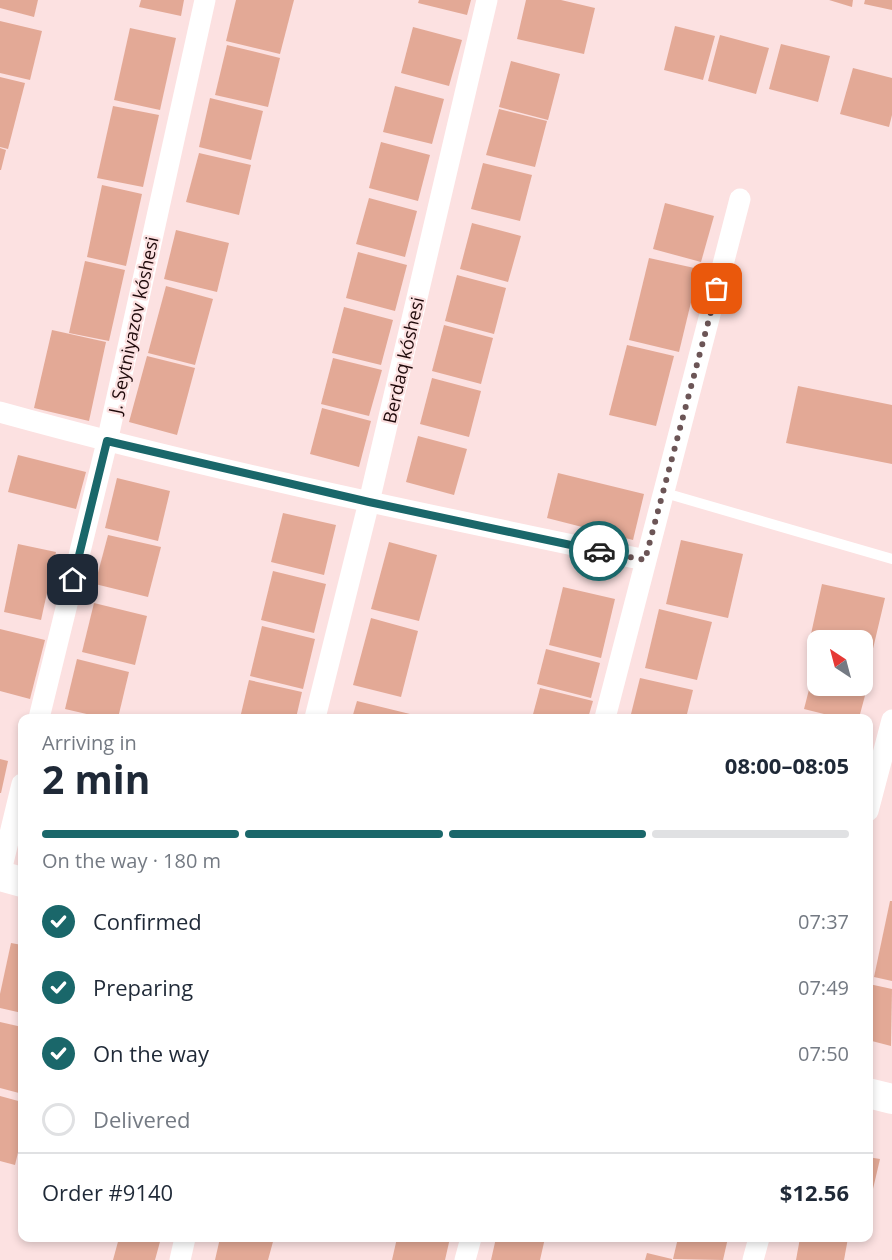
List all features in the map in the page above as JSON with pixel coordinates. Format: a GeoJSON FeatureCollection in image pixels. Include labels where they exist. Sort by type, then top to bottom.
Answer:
{"type":"FeatureCollection","features":[{"type":"Feature","properties":{"kind":"main road"},"geometry":{"type":"LineString","coordinates":[[0,876],[18,881]]}},
{"type":"Feature","properties":{"kind":"main road"},"geometry":{"type":"LineString","coordinates":[[873,1094],[892,1100]]}},
{"type":"Feature","properties":{"kind":"street","name":"J. Seytniyazov kóshesi"},"geometry":{"type":"LineString","coordinates":[[40,714],[107,441],[205,0]]}},
{"type":"Feature","properties":{"kind":"street","name":"Berdaq kóshesi"},"geometry":{"type":"LineString","coordinates":[[316,714],[369,502],[487,0]]}},
{"type":"Feature","properties":{"kind":"street"},"geometry":{"type":"LineString","coordinates":[[606,714],[740,199]]}},
{"type":"Feature","properties":{"kind":"street"},"geometry":{"type":"LineString","coordinates":[[0,412],[107,441],[369,502],[645,560]]}},
{"type":"Feature","properties":{"kind":"street"},"geometry":{"type":"LineString","coordinates":[[873,792],[892,720]]}},
{"type":"Feature","properties":{"kind":"street"},"geometry":{"type":"LineString","coordinates":[[0,876],[18,801]]}},
{"type":"Feature","properties":{"kind":"street"},"geometry":{"type":"LineString","coordinates":[[180,1260],[184,1242]]}},
{"type":"Feature","properties":{"kind":"street"},"geometry":{"type":"LineString","coordinates":[[465,1260],[470,1242]]}},
{"type":"Feature","properties":{"kind":"street"},"geometry":{"type":"LineString","coordinates":[[753,1260],[758,1242]]}},
{"type":"Feature","properties":{"kind":"lane"},"geometry":{"type":"LineString","coordinates":[[664,493],[892,559]]}},
{"type":"Feature","properties":{"kind":"building"},"geometry":{"type":"Polygon","coordinates":[[[0,0],[38,0],[34,17],[0,8],[0,0]]]}},
{"type":"Feature","properties":{"kind":"building"},"geometry":{"type":"Polygon","coordinates":[[[141,0],[184,0],[181,16],[139,7],[141,0]]]}},
{"type":"Feature","properties":{"kind":"building"},"geometry":{"type":"Polygon","coordinates":[[[236,0],[294,0],[280,54],[226,41],[236,0]]]}},
{"type":"Feature","properties":{"kind":"building"},"geometry":{"type":"Polygon","coordinates":[[[419,0],[471,0],[467,15],[418,3],[419,0]]]}},
{"type":"Feature","properties":{"kind":"building"},"geometry":{"type":"Polygon","coordinates":[[[526,0],[561,0],[595,8],[584,54],[517,39],[526,0]]]}},
{"type":"Feature","properties":{"kind":"building"},"geometry":{"type":"Polygon","coordinates":[[[829,0],[853,0],[852,7],[829,0]]]}},
{"type":"Feature","properties":{"kind":"building"},"geometry":{"type":"Polygon","coordinates":[[[865,0],[892,0],[892,10],[864,4],[865,0]]]}},
{"type":"Feature","properties":{"kind":"building"},"geometry":{"type":"Polygon","coordinates":[[[0,21],[42,31],[30,80],[0,73],[0,21]]]}},
{"type":"Feature","properties":{"kind":"building"},"geometry":{"type":"Polygon","coordinates":[[[675,26],[715,36],[703,80],[664,70],[675,26]]]}},
{"type":"Feature","properties":{"kind":"building"},"geometry":{"type":"Polygon","coordinates":[[[413,27],[462,40],[449,86],[401,73],[413,27]]]}},
{"type":"Feature","properties":{"kind":"building"},"geometry":{"type":"Polygon","coordinates":[[[130,28],[176,38],[160,110],[114,100],[130,28]]]}},
{"type":"Feature","properties":{"kind":"building"},"geometry":{"type":"Polygon","coordinates":[[[720,35],[769,48],[756,94],[708,81],[720,35]]]}},
{"type":"Feature","properties":{"kind":"building"},"geometry":{"type":"Polygon","coordinates":[[[781,44],[830,56],[818,102],[769,89],[781,44]]]}},
{"type":"Feature","properties":{"kind":"building"},"geometry":{"type":"Polygon","coordinates":[[[227,45],[280,58],[268,107],[215,95],[227,45]]]}},
{"type":"Feature","properties":{"kind":"building"},"geometry":{"type":"Polygon","coordinates":[[[511,61],[560,74],[548,120],[499,107],[511,61]]]}},
{"type":"Feature","properties":{"kind":"building"},"geometry":{"type":"Polygon","coordinates":[[[853,68],[892,78],[892,115],[889,127],[840,114],[853,68]]]}},
{"type":"Feature","properties":{"kind":"building"},"geometry":{"type":"Polygon","coordinates":[[[0,77],[25,83],[8,149],[0,147],[0,77]]]}},
{"type":"Feature","properties":{"kind":"building"},"geometry":{"type":"Polygon","coordinates":[[[395,86],[444,99],[432,144],[383,132],[395,86]]]}},
{"type":"Feature","properties":{"kind":"building"},"geometry":{"type":"Polygon","coordinates":[[[210,98],[263,111],[251,160],[199,147],[210,98]]]}},
{"type":"Feature","properties":{"kind":"building"},"geometry":{"type":"Polygon","coordinates":[[[113,106],[159,115],[143,187],[97,178],[113,106]]]}},
{"type":"Feature","properties":{"kind":"building"},"geometry":{"type":"Polygon","coordinates":[[[499,109],[547,121],[535,167],[486,155],[499,109]]]}},
{"type":"Feature","properties":{"kind":"building"},"geometry":{"type":"Polygon","coordinates":[[[381,142],[430,155],[418,201],[369,188],[381,142]]]}},
{"type":"Feature","properties":{"kind":"building"},"geometry":{"type":"Polygon","coordinates":[[[0,148],[6,150],[1,170],[0,170],[0,148]]]}},
{"type":"Feature","properties":{"kind":"building"},"geometry":{"type":"Polygon","coordinates":[[[199,153],[251,165],[239,215],[186,202],[199,153]]]}},
{"type":"Feature","properties":{"kind":"building"},"geometry":{"type":"Polygon","coordinates":[[[483,163],[532,175],[520,221],[471,209],[483,163]]]}},
{"type":"Feature","properties":{"kind":"building"},"geometry":{"type":"Polygon","coordinates":[[[102,185],[142,194],[126,266],[87,257],[102,185]]]}},
{"type":"Feature","properties":{"kind":"building"},"geometry":{"type":"Polygon","coordinates":[[[369,198],[417,211],[405,257],[356,244],[369,198]]]}},
{"type":"Feature","properties":{"kind":"building"},"geometry":{"type":"Polygon","coordinates":[[[665,203],[714,216],[701,262],[653,249],[665,203]]]}},
{"type":"Feature","properties":{"kind":"building"},"geometry":{"type":"Polygon","coordinates":[[[472,223],[521,236],[508,282],[460,269],[472,223]]]}},
{"type":"Feature","properties":{"kind":"building"},"geometry":{"type":"Polygon","coordinates":[[[176,230],[229,243],[217,292],[164,279],[176,230]]]}},
{"type":"Feature","properties":{"kind":"building"},"geometry":{"type":"Polygon","coordinates":[[[358,252],[407,265],[395,311],[346,298],[358,252]]]}},
{"type":"Feature","properties":{"kind":"building"},"geometry":{"type":"Polygon","coordinates":[[[649,258],[699,269],[679,352],[629,340],[649,258]]]}},
{"type":"Feature","properties":{"kind":"building"},"geometry":{"type":"Polygon","coordinates":[[[85,261],[125,270],[109,341],[69,333],[85,261]]]}},
{"type":"Feature","properties":{"kind":"building"},"geometry":{"type":"Polygon","coordinates":[[[457,275],[506,288],[494,334],[445,321],[457,275]]]}},
{"type":"Feature","properties":{"kind":"building"},"geometry":{"type":"Polygon","coordinates":[[[166,286],[213,299],[195,365],[148,353],[166,286]]]}},
{"type":"Feature","properties":{"kind":"building"},"geometry":{"type":"Polygon","coordinates":[[[344,307],[393,320],[381,365],[332,353],[344,307]]]}},
{"type":"Feature","properties":{"kind":"building"},"geometry":{"type":"Polygon","coordinates":[[[444,325],[493,338],[481,384],[432,371],[444,325]]]}},
{"type":"Feature","properties":{"kind":"building"},"geometry":{"type":"Polygon","coordinates":[[[52,330],[106,342],[89,421],[34,408],[52,330]]]}},
{"type":"Feature","properties":{"kind":"building"},"geometry":{"type":"Polygon","coordinates":[[[627,345],[674,356],[656,426],[609,415],[627,345]]]}},
{"type":"Feature","properties":{"kind":"building"},"geometry":{"type":"Polygon","coordinates":[[[147,356],[195,368],[177,435],[129,422],[147,356]]]}},
{"type":"Feature","properties":{"kind":"building"},"geometry":{"type":"Polygon","coordinates":[[[333,358],[382,370],[369,416],[321,404],[333,358]]]}},
{"type":"Feature","properties":{"kind":"building"},"geometry":{"type":"Polygon","coordinates":[[[432,378],[481,391],[469,437],[420,424],[432,378]]]}},
{"type":"Feature","properties":{"kind":"building"},"geometry":{"type":"Polygon","coordinates":[[[798,386],[892,405],[892,464],[786,443],[798,386]]]}},
{"type":"Feature","properties":{"kind":"building"},"geometry":{"type":"Polygon","coordinates":[[[322,408],[371,421],[359,467],[310,454],[322,408]]]}},
{"type":"Feature","properties":{"kind":"building"},"geometry":{"type":"Polygon","coordinates":[[[418,436],[467,449],[454,495],[406,482],[418,436]]]}},
{"type":"Feature","properties":{"kind":"building"},"geometry":{"type":"Polygon","coordinates":[[[18,455],[86,472],[76,509],[8,492],[18,455]]]}},
{"type":"Feature","properties":{"kind":"building"},"geometry":{"type":"Polygon","coordinates":[[[558,473],[644,494],[633,540],[547,518],[558,473]]]}},
{"type":"Feature","properties":{"kind":"building"},"geometry":{"type":"Polygon","coordinates":[[[117,478],[170,491],[158,541],[105,528],[117,478]]]}},
{"type":"Feature","properties":{"kind":"building"},"geometry":{"type":"Polygon","coordinates":[[[283,513],[336,525],[324,575],[271,562],[283,513]]]}},
{"type":"Feature","properties":{"kind":"building"},"geometry":{"type":"Polygon","coordinates":[[[108,535],[161,547],[148,597],[95,584],[108,535]]]}},
{"type":"Feature","properties":{"kind":"building"},"geometry":{"type":"Polygon","coordinates":[[[681,540],[743,554],[728,618],[666,604],[681,540]]]}},
{"type":"Feature","properties":{"kind":"building"},"geometry":{"type":"Polygon","coordinates":[[[389,542],[437,555],[419,621],[371,609],[389,542]]]}},
{"type":"Feature","properties":{"kind":"building"},"geometry":{"type":"Polygon","coordinates":[[[18,544],[56,552],[41,620],[4,612],[18,544]]]}},
{"type":"Feature","properties":{"kind":"building"},"geometry":{"type":"Polygon","coordinates":[[[273,571],[326,584],[314,633],[261,620],[273,571]]]}},
{"type":"Feature","properties":{"kind":"building"},"geometry":{"type":"Polygon","coordinates":[[[822,584],[885,598],[873,649],[873,630],[812,630],[822,584]]]}},
{"type":"Feature","properties":{"kind":"building"},"geometry":{"type":"Polygon","coordinates":[[[563,587],[615,599],[601,658],[549,645],[563,587]]]}},
{"type":"Feature","properties":{"kind":"building"},"geometry":{"type":"Polygon","coordinates":[[[94,603],[147,616],[135,665],[82,652],[94,603]]]}},
{"type":"Feature","properties":{"kind":"building"},"geometry":{"type":"Polygon","coordinates":[[[659,609],[712,622],[697,680],[645,668],[659,609]]]}},
{"type":"Feature","properties":{"kind":"building"},"geometry":{"type":"Polygon","coordinates":[[[371,618],[418,631],[401,697],[353,685],[371,618]]]}},
{"type":"Feature","properties":{"kind":"building"},"geometry":{"type":"Polygon","coordinates":[[[262,626],[315,639],[303,689],[250,676],[262,626]]]}},
{"type":"Feature","properties":{"kind":"building"},"geometry":{"type":"Polygon","coordinates":[[[0,629],[45,640],[30,699],[0,691],[0,629]]]}},
{"type":"Feature","properties":{"kind":"building"},"geometry":{"type":"Polygon","coordinates":[[[546,649],[600,663],[591,698],[537,684],[546,649]]]}},
{"type":"Feature","properties":{"kind":"building"},"geometry":{"type":"Polygon","coordinates":[[[77,659],[129,672],[119,714],[87,714],[65,709],[77,659]]]}},
{"type":"Feature","properties":{"kind":"building"},"geometry":{"type":"Polygon","coordinates":[[[640,678],[693,690],[687,714],[631,714],[640,678]]]}},
{"type":"Feature","properties":{"kind":"building"},"geometry":{"type":"Polygon","coordinates":[[[249,680],[302,692],[297,714],[241,714],[249,680]]]}},
{"type":"Feature","properties":{"kind":"building"},"geometry":{"type":"Polygon","coordinates":[[[540,688],[593,701],[589,714],[533,714],[540,688]]]}},
{"type":"Feature","properties":{"kind":"building"},"geometry":{"type":"Polygon","coordinates":[[[807,696],[865,696],[860,714],[824,714],[804,709],[807,696]]]}},
{"type":"Feature","properties":{"kind":"building"},"geometry":{"type":"Polygon","coordinates":[[[357,701],[410,714],[353,714],[357,701]]]}},
{"type":"Feature","properties":{"kind":"building"},"geometry":{"type":"Polygon","coordinates":[[[0,759],[8,761],[1,793],[0,793],[0,759]]]}},
{"type":"Feature","properties":{"kind":"building"},"geometry":{"type":"Polygon","coordinates":[[[890,901],[892,901],[892,981],[874,977],[890,901]]]}},
{"type":"Feature","properties":{"kind":"building"},"geometry":{"type":"Polygon","coordinates":[[[11,943],[18,944],[18,1012],[0,1008],[0,994],[11,943]]]}},
{"type":"Feature","properties":{"kind":"building"},"geometry":{"type":"Polygon","coordinates":[[[873,985],[892,989],[891,1046],[873,1041],[873,985]]]}},
{"type":"Feature","properties":{"kind":"building"},"geometry":{"type":"Polygon","coordinates":[[[0,1022],[18,1026],[18,1093],[0,1088],[0,1022]]]}},
{"type":"Feature","properties":{"kind":"building"},"geometry":{"type":"Polygon","coordinates":[[[0,1096],[18,1101],[18,1153],[15,1165],[0,1161],[0,1096]]]}},
{"type":"Feature","properties":{"kind":"building"},"geometry":{"type":"Polygon","coordinates":[[[873,1158],[880,1159],[873,1189],[873,1158]]]}},
{"type":"Feature","properties":{"kind":"building"},"geometry":{"type":"Polygon","coordinates":[[[118,1242],[160,1242],[155,1260],[113,1260],[118,1242]]]}},
{"type":"Feature","properties":{"kind":"building"},"geometry":{"type":"Polygon","coordinates":[[[219,1242],[273,1242],[268,1260],[215,1260],[219,1242]]]}},
{"type":"Feature","properties":{"kind":"building"},"geometry":{"type":"Polygon","coordinates":[[[396,1242],[449,1242],[445,1260],[392,1260],[396,1242]]]}},
{"type":"Feature","properties":{"kind":"building"},"geometry":{"type":"Polygon","coordinates":[[[495,1242],[544,1242],[540,1260],[491,1260],[495,1242]]]}},
{"type":"Feature","properties":{"kind":"building"},"geometry":{"type":"Polygon","coordinates":[[[677,1242],[727,1242],[723,1260],[673,1259],[677,1242]]]}},
{"type":"Feature","properties":{"kind":"building"},"geometry":{"type":"Polygon","coordinates":[[[799,1242],[847,1242],[844,1260],[796,1260],[799,1242]]]}},
{"type":"Feature","properties":{"kind":"building"},"geometry":{"type":"Polygon","coordinates":[[[647,1253],[672,1259],[672,1260],[645,1260],[647,1253]]]}},
{"type":"Feature","properties":{"kind":"way so far"},"geometry":{"type":"LineString","coordinates":[[599,551],[645,560],[717,289]]}},
{"type":"Feature","properties":{"kind":"route"},"geometry":{"type":"LineString","coordinates":[[73,580],[107,441],[369,502],[599,551]]}}]}
